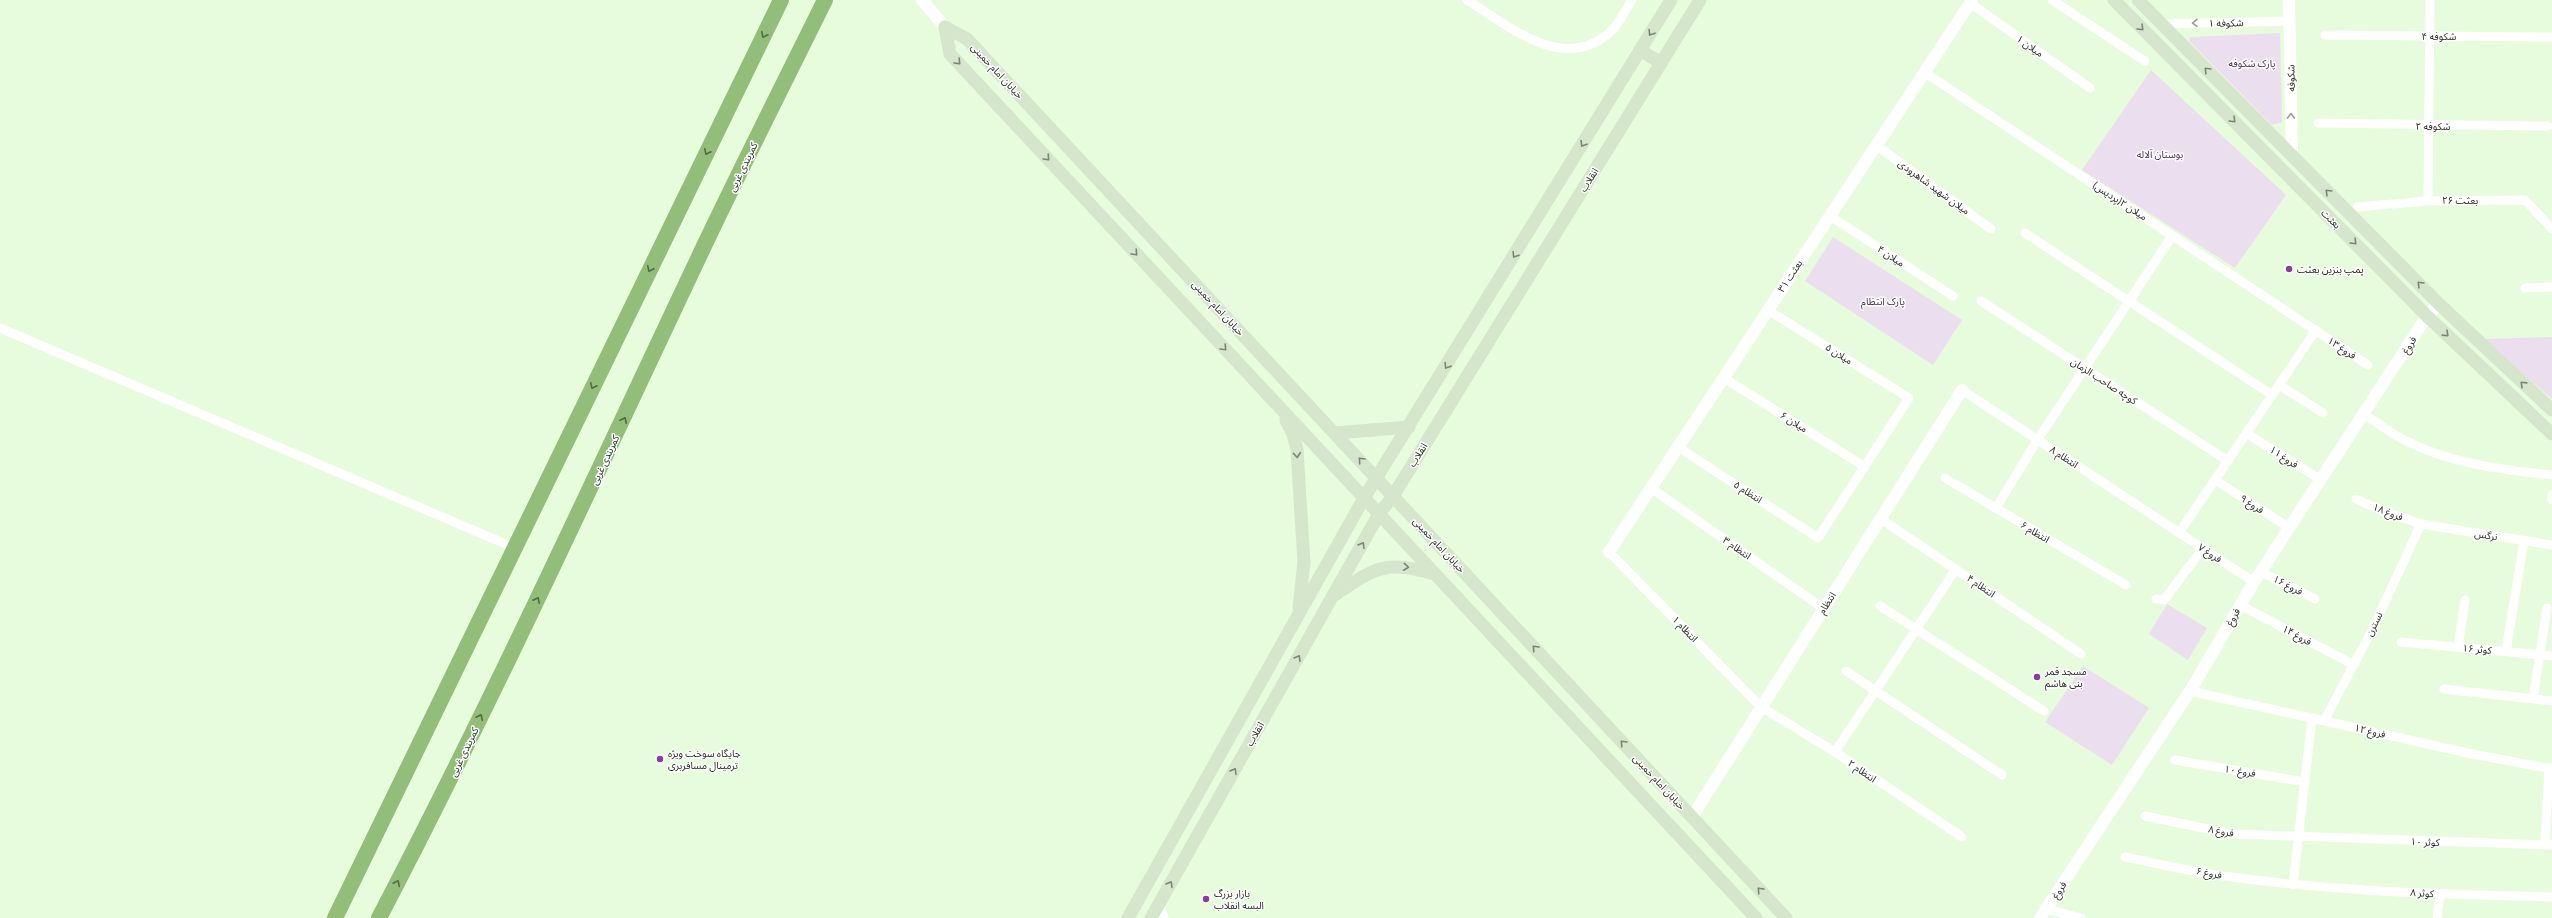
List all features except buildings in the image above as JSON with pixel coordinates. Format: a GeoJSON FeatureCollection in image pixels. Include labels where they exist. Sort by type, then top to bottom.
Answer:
{"type":"FeatureCollection","features":[{"type":"Feature","properties":{"kind":"highway"},"geometry":{"type":"LineString","coordinates":[[335,918],[781,0]]}},
{"type":"Feature","properties":{"kind":"highway","name":"کمربندی غربی"},"geometry":{"type":"LineString","coordinates":[[380,918],[498,681],[598,474],[706,242],[825,0]]}},
{"type":"Feature","properties":{"kind":"main road","name":"انقلاب"},"geometry":{"type":"LineString","coordinates":[[1128,918],[1364,498],[1398,446],[1671,0]]}},
{"type":"Feature","properties":{"kind":"main road","name":"انقلاب"},"geometry":{"type":"LineString","coordinates":[[1151,918],[1379,514],[1393,496],[1700,0]]}},
{"type":"Feature","properties":{"kind":"main road","name":"بعثت"},"geometry":{"type":"LineString","coordinates":[[2114,0],[2427,316],[2552,434]]}},
{"type":"Feature","properties":{"kind":"main road","name":"بعثت"},"geometry":{"type":"LineString","coordinates":[[2138,0],[2439,304],[2552,410]]}},
{"type":"Feature","properties":{"kind":"main road"},"geometry":{"type":"LineString","coordinates":[[945,27],[950,54],[1756,918]]}},
{"type":"Feature","properties":{"kind":"main road","name":"خیابان امام خمینی"},"geometry":{"type":"LineString","coordinates":[[945,27],[967,39],[1786,918]]}},
{"type":"Feature","properties":{"kind":"main road"},"geometry":{"type":"LineString","coordinates":[[1640,50],[1661,63]]}},
{"type":"Feature","properties":{"kind":"main road"},"geometry":{"type":"LineString","coordinates":[[1278,406],[1294,434],[1297,450],[1304,562],[1298,615]]}},
{"type":"Feature","properties":{"kind":"main road"},"geometry":{"type":"LineString","coordinates":[[1335,433],[1409,427]]}},
{"type":"Feature","properties":{"kind":"main road"},"geometry":{"type":"LineString","coordinates":[[1398,446],[1416,459]]}},
{"type":"Feature","properties":{"kind":"main road"},"geometry":{"type":"LineString","coordinates":[[1333,596],[1366,574],[1386,566],[1408,566],[1435,574]]}},
{"type":"Feature","properties":{"kind":"street"},"geometry":{"type":"LineString","coordinates":[[922,0],[945,27]]}},
{"type":"Feature","properties":{"kind":"street"},"geometry":{"type":"LineString","coordinates":[[1466,0],[1536,43],[1568,50],[1591,46],[1611,32],[1632,0]]}},
{"type":"Feature","properties":{"kind":"street"},"geometry":{"type":"LineString","coordinates":[[2052,0],[2145,61]]}},
{"type":"Feature","properties":{"kind":"street","name":"شکوفه"},"geometry":{"type":"LineString","coordinates":[[2290,0],[2292,155]]}},
{"type":"Feature","properties":{"kind":"street"},"geometry":{"type":"LineString","coordinates":[[2428,201],[2430,0]]}},
{"type":"Feature","properties":{"kind":"street","name":"بعثت ۳۱"},"geometry":{"type":"LineString","coordinates":[[1609,552],[1971,2]]}},
{"type":"Feature","properties":{"kind":"street","name":"میلان ۱"},"geometry":{"type":"LineString","coordinates":[[1971,2],[2090,88]]}},
{"type":"Feature","properties":{"kind":"street","name":"شکوفه ۱"},"geometry":{"type":"LineString","coordinates":[[2162,24],[2290,21]]}},
{"type":"Feature","properties":{"kind":"street","name":"شکوفه ۴"},"geometry":{"type":"LineString","coordinates":[[2325,35],[2552,37]]}},
{"type":"Feature","properties":{"kind":"street","name":"میلان ۲(پردیس)"},"geometry":{"type":"LineString","coordinates":[[1924,72],[2316,330]]}},
{"type":"Feature","properties":{"kind":"street","name":"شکوفه ۲"},"geometry":{"type":"LineString","coordinates":[[2318,123],[2428,126],[2548,126]]}},
{"type":"Feature","properties":{"kind":"street","name":"میلان شهید شاهرودی"},"geometry":{"type":"LineString","coordinates":[[1876,145],[1991,229]]}},
{"type":"Feature","properties":{"kind":"street","name":"بعثت ۲۶"},"geometry":{"type":"LineString","coordinates":[[2357,207],[2428,201],[2525,200],[2552,229]]}},
{"type":"Feature","properties":{"kind":"street","name":"میلان ۴"},"geometry":{"type":"LineString","coordinates":[[1830,216],[1953,296]]}},
{"type":"Feature","properties":{"kind":"street"},"geometry":{"type":"LineString","coordinates":[[2025,234],[2272,395]]}},
{"type":"Feature","properties":{"kind":"street"},"geometry":{"type":"LineString","coordinates":[[1996,508],[2038,439],[2172,236]]}},
{"type":"Feature","properties":{"kind":"street"},"geometry":{"type":"LineString","coordinates":[[2525,288],[2552,287]]}},
{"type":"Feature","properties":{"kind":"street","name":"کوچه صاحب الزمان"},"geometry":{"type":"LineString","coordinates":[[1981,301],[2228,461]]}},
{"type":"Feature","properties":{"kind":"street","name":"فروغ"},"geometry":{"type":"LineString","coordinates":[[2043,914],[2190,691],[2254,582],[2427,316],[2439,304]]}},
{"type":"Feature","properties":{"kind":"street","name":"میلان ۵"},"geometry":{"type":"LineString","coordinates":[[1768,310],[1909,398],[1865,467]]}},
{"type":"Feature","properties":{"kind":"street"},"geometry":{"type":"LineString","coordinates":[[0,328],[515,548]]}},
{"type":"Feature","properties":{"kind":"street"},"geometry":{"type":"LineString","coordinates":[[2179,533],[2316,330]]}},
{"type":"Feature","properties":{"kind":"street","name":"فروغ ۱۳"},"geometry":{"type":"LineString","coordinates":[[2316,330],[2368,365]]}},
{"type":"Feature","properties":{"kind":"street","name":"میلان ۶"},"geometry":{"type":"LineString","coordinates":[[1724,378],[1865,467]]}},
{"type":"Feature","properties":{"kind":"street"},"geometry":{"type":"LineString","coordinates":[[2279,384],[2324,413]]}},
{"type":"Feature","properties":{"kind":"street","name":"انتظام ۸"},"geometry":{"type":"LineString","coordinates":[[1962,390],[2166,524]]}},
{"type":"Feature","properties":{"kind":"street","name":"انتظام"},"geometry":{"type":"LineString","coordinates":[[1692,817],[1962,390]]}},
{"type":"Feature","properties":{"kind":"street"},"geometry":{"type":"LineString","coordinates":[[2364,414],[2401,439],[2423,448],[2496,470],[2552,475]]}},
{"type":"Feature","properties":{"kind":"street","name":"فروغ ۱۱"},"geometry":{"type":"LineString","coordinates":[[2246,433],[2321,480]]}},
{"type":"Feature","properties":{"kind":"street","name":"انتظام ۵"},"geometry":{"type":"LineString","coordinates":[[1678,447],[1818,538],[1865,467]]}},
{"type":"Feature","properties":{"kind":"street","name":"انتظام ۶"},"geometry":{"type":"LineString","coordinates":[[1945,478],[2126,585]]}},
{"type":"Feature","properties":{"kind":"street","name":"فروغ ۹"},"geometry":{"type":"LineString","coordinates":[[2215,480],[2290,528]]}},
{"type":"Feature","properties":{"kind":"street","name":"انتظام ۳"},"geometry":{"type":"LineString","coordinates":[[1651,488],[1824,608]]}},
{"type":"Feature","properties":{"kind":"street"},"geometry":{"type":"LineString","coordinates":[[2552,495],[2552,500]]}},
{"type":"Feature","properties":{"kind":"street","name":"فروغ ۱۸"},"geometry":{"type":"LineString","coordinates":[[2356,499],[2383,512],[2421,524]]}},
{"type":"Feature","properties":{"kind":"street","name":"انتظام ۴"},"geometry":{"type":"LineString","coordinates":[[1881,519],[2081,654]]}},
{"type":"Feature","properties":{"kind":"street","name":"فروغ ۷"},"geometry":{"type":"LineString","coordinates":[[2166,524],[2254,582]]}},
{"type":"Feature","properties":{"kind":"street","name":"نرگس"},"geometry":{"type":"LineString","coordinates":[[2421,524],[2552,546]]}},
{"type":"Feature","properties":{"kind":"street","name":"نسترن"},"geometry":{"type":"LineString","coordinates":[[2324,721],[2354,665],[2421,524]]}},
{"type":"Feature","properties":{"kind":"street"},"geometry":{"type":"LineString","coordinates":[[2506,651],[2524,541]]}},
{"type":"Feature","properties":{"kind":"street"},"geometry":{"type":"LineString","coordinates":[[2156,598],[2164,600],[2203,548]]}},
{"type":"Feature","properties":{"kind":"street","name":"انتظام ۱"},"geometry":{"type":"LineString","coordinates":[[1609,552],[1761,707]]}},
{"type":"Feature","properties":{"kind":"street"},"geometry":{"type":"LineString","coordinates":[[1835,752],[1956,569]]}},
{"type":"Feature","properties":{"kind":"street","name":"فروغ ۱۶"},"geometry":{"type":"LineString","coordinates":[[2261,572],[2315,599]]}},
{"type":"Feature","properties":{"kind":"street"},"geometry":{"type":"LineString","coordinates":[[2458,647],[2465,600]]}},
{"type":"Feature","properties":{"kind":"street","name":"فروغ ۱۴"},"geometry":{"type":"LineString","coordinates":[[2240,605],[2354,665]]}},
{"type":"Feature","properties":{"kind":"street"},"geometry":{"type":"LineString","coordinates":[[1880,606],[2044,711]]}},
{"type":"Feature","properties":{"kind":"street"},"geometry":{"type":"LineString","coordinates":[[2533,699],[2541,655],[2547,608]]}},
{"type":"Feature","properties":{"kind":"street","name":"کوثر ۱۶"},"geometry":{"type":"LineString","coordinates":[[2401,642],[2552,656]]}},
{"type":"Feature","properties":{"kind":"street"},"geometry":{"type":"LineString","coordinates":[[1846,671],[2002,775]]}},
{"type":"Feature","properties":{"kind":"street"},"geometry":{"type":"LineString","coordinates":[[2444,689],[2552,701]]}},
{"type":"Feature","properties":{"kind":"street","name":"فروغ ۱۲"},"geometry":{"type":"LineString","coordinates":[[2190,691],[2472,754],[2551,769]]}},
{"type":"Feature","properties":{"kind":"street","name":"انتظام ۲"},"geometry":{"type":"LineString","coordinates":[[1761,707],[1835,752],[1962,837]]}},
{"type":"Feature","properties":{"kind":"street"},"geometry":{"type":"LineString","coordinates":[[2293,885],[2312,718]]}},
{"type":"Feature","properties":{"kind":"street","name":"فروغ ۱۰"},"geometry":{"type":"LineString","coordinates":[[2175,760],[2305,782]]}},
{"type":"Feature","properties":{"kind":"street"},"geometry":{"type":"LineString","coordinates":[[2549,845],[2551,769]]}},
{"type":"Feature","properties":{"kind":"street","name":"فروغ ۸"},"geometry":{"type":"LineString","coordinates":[[2145,816],[2232,834],[2298,838]]}},
{"type":"Feature","properties":{"kind":"street","name":"کوثر ۱۰"},"geometry":{"type":"LineString","coordinates":[[2298,838],[2549,845]]}},
{"type":"Feature","properties":{"kind":"street","name":"فروغ ۶"},"geometry":{"type":"LineString","coordinates":[[2125,857],[2230,877],[2293,885]]}},
{"type":"Feature","properties":{"kind":"street","name":"کوثر ۸"},"geometry":{"type":"LineString","coordinates":[[2293,885],[2440,894],[2552,896]]}},
{"type":"Feature","properties":{"kind":"street"},"geometry":{"type":"LineString","coordinates":[[2437,918],[2440,894]]}},
{"type":"Feature","properties":{"kind":"street"},"geometry":{"type":"LineString","coordinates":[[1159,902],[1164,918]]}},
{"type":"Feature","properties":{"kind":"street"},"geometry":{"type":"LineString","coordinates":[[2043,914],[2081,918]]}},
{"type":"Feature","properties":{"kind":"green space","name":"پارک شکوفه"},"geometry":{"type":"Polygon","coordinates":[[[2280,33],[2282,122],[2272,125],[2189,41],[2190,37],[2280,33]]]}},
{"type":"Feature","properties":{"kind":"green space","name":"بوستان آلاله"},"geometry":{"type":"Polygon","coordinates":[[[2151,70],[2286,195],[2235,268],[2082,170],[2151,70]]]}},
{"type":"Feature","properties":{"kind":"green space","name":"پارک انتظام"},"geometry":{"type":"Polygon","coordinates":[[[1833,237],[1962,320],[1933,365],[1805,281],[1833,237]]]}},
{"type":"Feature","properties":{"kind":"green space"},"geometry":{"type":"Polygon","coordinates":[[[2552,337],[2552,399],[2485,342],[2484,339],[2552,337]]]}},
{"type":"Feature","properties":{"kind":"green space"},"geometry":{"type":"Polygon","coordinates":[[[2167,604],[2207,628],[2188,660],[2149,634],[2167,604]]]}},
{"type":"Feature","properties":{"kind":"green space"},"geometry":{"type":"Polygon","coordinates":[[[2083,666],[2149,708],[2112,765],[2045,722],[2083,666]]]}},
{"type":"Feature","properties":{"kind":"place","name":"پمپ بنزین بعثت"},"geometry":{"type":"Point","coordinates":[2289,269]}},
{"type":"Feature","properties":{"kind":"place","name":"مسجد قمر بنی هاشم"},"geometry":{"type":"Point","coordinates":[2037,677]}},
{"type":"Feature","properties":{"kind":"place","name":"جایگاه سوخت ویژه ترمینال مسافربری"},"geometry":{"type":"Point","coordinates":[660,759]}},
{"type":"Feature","properties":{"kind":"place","name":"بازار بزرگ البسه انقلاب"},"geometry":{"type":"Point","coordinates":[1206,899]}}]}
